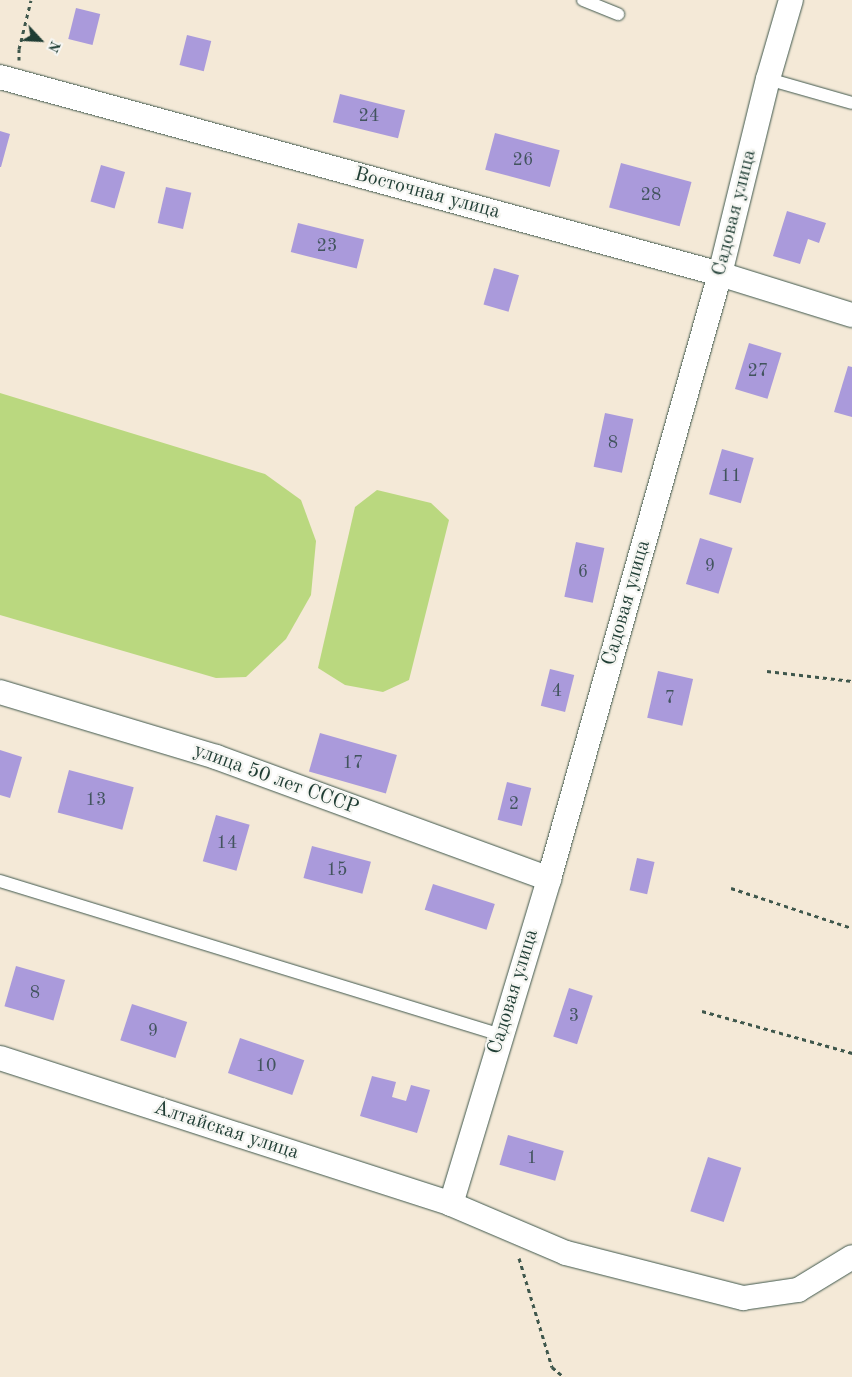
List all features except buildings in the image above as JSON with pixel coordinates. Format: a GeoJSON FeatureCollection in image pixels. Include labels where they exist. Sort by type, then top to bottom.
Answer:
{"type":"FeatureCollection","features":[{"type":"Feature","properties":{"kind":"street","name":"Садовая улица"},"geometry":{"type":"LineString","coordinates":[[451,1204],[549,879],[720,274],[768,79],[791,0]]}},
{"type":"Feature","properties":{"kind":"street","name":"Восточная улица"},"geometry":{"type":"LineString","coordinates":[[10,80],[720,274],[852,315]]}},
{"type":"Feature","properties":{"kind":"street","name":"улица 50 лет СССР"},"geometry":{"type":"LineString","coordinates":[[0,692],[216,757],[549,879]]}},
{"type":"Feature","properties":{"kind":"street","name":"Алтайская улица"},"geometry":{"type":"LineString","coordinates":[[0,1058],[451,1204],[566,1253],[743,1298],[798,1290],[852,1257]]}},
{"type":"Feature","properties":{"kind":"lane"},"geometry":{"type":"LineString","coordinates":[[583,0],[618,14]]}},
{"type":"Feature","properties":{"kind":"lane"},"geometry":{"type":"LineString","coordinates":[[768,79],[852,103]]}},
{"type":"Feature","properties":{"kind":"lane"},"geometry":{"type":"LineString","coordinates":[[0,880],[501,1035]]}},
{"type":"Feature","properties":{"kind":"path"},"geometry":{"type":"LineString","coordinates":[[10,80],[31,0]]}},
{"type":"Feature","properties":{"kind":"path"},"geometry":{"type":"LineString","coordinates":[[767,671],[852,681]]}},
{"type":"Feature","properties":{"kind":"path"},"geometry":{"type":"LineString","coordinates":[[731,888],[852,928]]}},
{"type":"Feature","properties":{"kind":"path"},"geometry":{"type":"LineString","coordinates":[[702,1011],[852,1053]]}},
{"type":"Feature","properties":{"kind":"path"},"geometry":{"type":"LineString","coordinates":[[518,1254],[552,1367],[564,1377]]}},
{"type":"Feature","properties":{"kind":"green space"},"geometry":{"type":"Polygon","coordinates":[[[0,393],[265,474],[301,500],[316,541],[311,595],[286,639],[246,677],[216,678],[0,615],[0,393]]]}},
{"type":"Feature","properties":{"kind":"green space"},"geometry":{"type":"Polygon","coordinates":[[[377,490],[431,503],[449,520],[409,680],[383,692],[345,685],[318,668],[355,507],[377,490]]]}}]}
